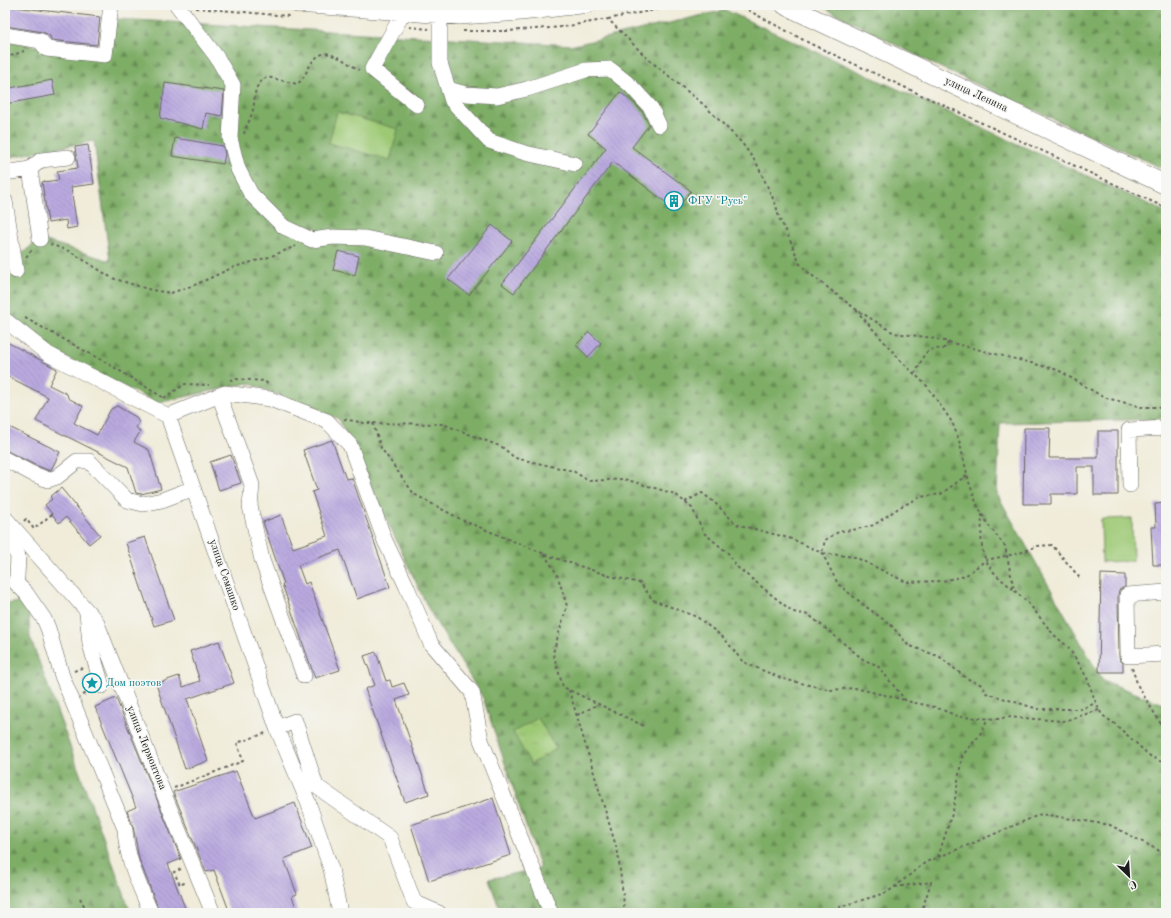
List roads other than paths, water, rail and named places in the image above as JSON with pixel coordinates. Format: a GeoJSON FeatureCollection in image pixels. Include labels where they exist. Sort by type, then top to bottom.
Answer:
{"type":"FeatureCollection","features":[{"type":"Feature","properties":{"kind":"main road","name":"улица Ленина"},"geometry":{"type":"LineString","coordinates":[[785,5],[1166,185]]}},
{"type":"Feature","properties":{"kind":"street"},"geometry":{"type":"LineString","coordinates":[[5,36],[41,41],[46,49],[105,55],[111,5]]}},
{"type":"Feature","properties":{"kind":"street"},"geometry":{"type":"LineString","coordinates":[[177,5],[216,56],[232,84],[230,138],[238,169],[251,194],[284,227],[312,240],[333,237],[365,238],[436,253]]}},
{"type":"Feature","properties":{"kind":"street"},"geometry":{"type":"LineString","coordinates":[[298,5],[412,11],[440,16],[460,17],[521,13],[589,5]]}},
{"type":"Feature","properties":{"kind":"street"},"geometry":{"type":"LineString","coordinates":[[412,11],[372,69],[417,105]]}},
{"type":"Feature","properties":{"kind":"street"},"geometry":{"type":"LineString","coordinates":[[440,16],[440,63],[452,101],[489,140],[525,153],[574,164]]}},
{"type":"Feature","properties":{"kind":"street"},"geometry":{"type":"LineString","coordinates":[[448,89],[466,94],[497,96],[528,89],[586,70],[610,69],[630,85],[651,108],[659,126]]}},
{"type":"Feature","properties":{"kind":"street"},"geometry":{"type":"LineString","coordinates":[[5,173],[30,169],[41,160],[68,156]]}},
{"type":"Feature","properties":{"kind":"street"},"geometry":{"type":"LineString","coordinates":[[30,169],[40,239]]}},
{"type":"Feature","properties":{"kind":"street"},"geometry":{"type":"LineString","coordinates":[[5,202],[16,271]]}},
{"type":"Feature","properties":{"kind":"street"},"geometry":{"type":"LineString","coordinates":[[5,320],[48,354],[173,413],[214,390],[225,393],[270,399],[327,421],[350,445],[385,541],[406,585],[430,644],[472,692],[481,740],[551,913]]}},
{"type":"Feature","properties":{"kind":"street"},"geometry":{"type":"LineString","coordinates":[[214,390],[252,485],[250,506],[262,560],[304,676]]}},
{"type":"Feature","properties":{"kind":"street","name":"улица Семашко"},"geometry":{"type":"LineString","coordinates":[[173,413],[194,490],[277,728],[308,802],[331,868],[340,913]]}},
{"type":"Feature","properties":{"kind":"street"},"geometry":{"type":"LineString","coordinates":[[1130,485],[1130,430],[1166,428]]}},
{"type":"Feature","properties":{"kind":"street"},"geometry":{"type":"LineString","coordinates":[[5,459],[48,480],[57,477],[77,461],[89,461],[127,500],[143,504],[194,490]]}},
{"type":"Feature","properties":{"kind":"street","name":"улица Лермонтова"},"geometry":{"type":"LineString","coordinates":[[5,518],[96,621],[163,792],[213,913]]}},
{"type":"Feature","properties":{"kind":"street"},"geometry":{"type":"LineString","coordinates":[[5,536],[18,556],[17,577],[15,582],[26,594],[44,619],[50,632],[62,676],[125,829],[126,843],[130,859],[151,913]]}},
{"type":"Feature","properties":{"kind":"street"},"geometry":{"type":"LineString","coordinates":[[1166,592],[1127,595],[1128,656],[1166,654]]}},
{"type":"Feature","properties":{"kind":"street"},"geometry":{"type":"LineString","coordinates":[[83,607],[90,644],[102,686]]}},
{"type":"Feature","properties":{"kind":"street"},"geometry":{"type":"LineString","coordinates":[[277,728],[295,721],[316,786],[390,838],[414,902],[439,913]]}},
{"type":"Feature","properties":{"kind":"place","name":"ФГУ \"Русь\""},"geometry":{"type":"Point","coordinates":[674,201]}},
{"type":"Feature","properties":{"kind":"place","name":"Дом поэтов"},"geometry":{"type":"Point","coordinates":[92,683]}}]}
